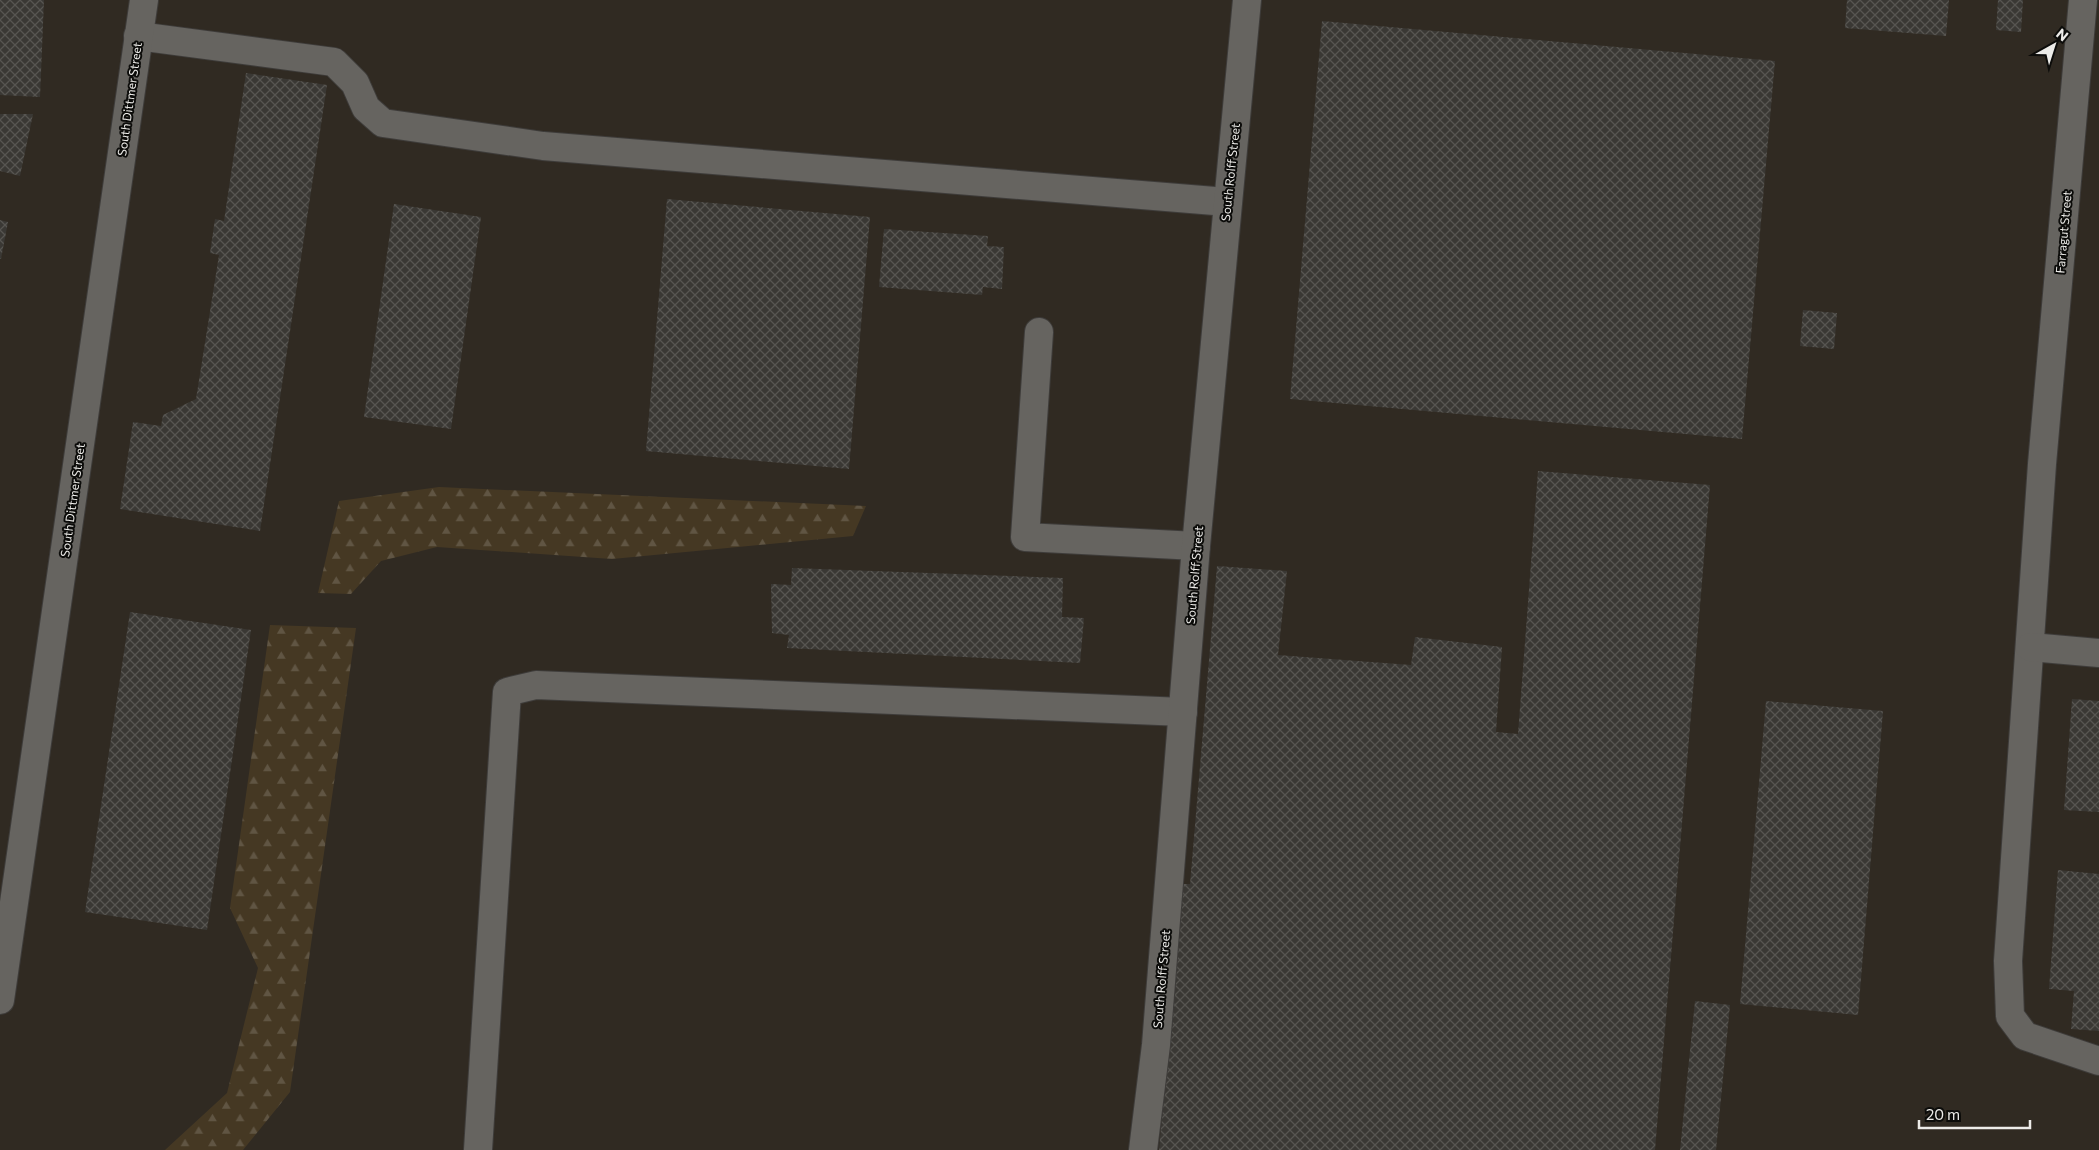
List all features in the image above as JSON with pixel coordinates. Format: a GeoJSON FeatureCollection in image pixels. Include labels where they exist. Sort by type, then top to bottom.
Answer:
{"type":"FeatureCollection","features":[{"type":"Feature","properties":{"kind":"street","name":"South Dittmer Street"},"geometry":{"type":"LineString","coordinates":[[0,1000],[144,0]]}},
{"type":"Feature","properties":{"kind":"street","name":"South Rolff Street"},"geometry":{"type":"LineString","coordinates":[[1143,1150],[1156,1045],[1196,546],[1247,0]]}},
{"type":"Feature","properties":{"kind":"street","name":"Farragut Street"},"geometry":{"type":"LineString","coordinates":[[2083,0],[2042,464],[2008,961],[2010,1016],[2025,1036],[2099,1062]]}},
{"type":"Feature","properties":{"kind":"street"},"geometry":{"type":"LineString","coordinates":[[138,36],[334,62],[355,83],[366,108],[383,122],[543,146],[1227,202]]}},
{"type":"Feature","properties":{"kind":"street"},"geometry":{"type":"LineString","coordinates":[[1039,332],[1025,537],[1196,546]]}},
{"type":"Feature","properties":{"kind":"street"},"geometry":{"type":"LineString","coordinates":[[2030,647],[2099,653]]}},
{"type":"Feature","properties":{"kind":"street"},"geometry":{"type":"LineString","coordinates":[[478,1150],[507,692],[536,685],[1183,712]]}},
{"type":"Feature","properties":{"kind":"shaded area"},"geometry":{"type":"Polygon","coordinates":[[[0,0],[2099,0],[2099,1150],[0,1150],[0,0]]]}},
{"type":"Feature","properties":{"kind":"green space"},"geometry":{"type":"Polygon","coordinates":[[[439,487],[866,506],[853,536],[612,559],[437,547],[381,561],[351,594],[318,593],[339,501],[439,487]]]}},
{"type":"Feature","properties":{"kind":"green space"},"geometry":{"type":"Polygon","coordinates":[[[270,625],[356,628],[290,1092],[243,1150],[165,1150],[227,1093],[258,968],[230,908],[270,625]]]}},
{"type":"Feature","properties":{"kind":"building"},"geometry":{"type":"Polygon","coordinates":[[[0,0],[44,0],[40,97],[0,95],[0,0]]]}},
{"type":"Feature","properties":{"kind":"building"},"geometry":{"type":"Polygon","coordinates":[[[1847,0],[1949,0],[1946,36],[1845,28],[1847,0]]]}},
{"type":"Feature","properties":{"kind":"building"},"geometry":{"type":"Polygon","coordinates":[[[1998,0],[2023,0],[2021,32],[1996,30],[1998,0]]]}},
{"type":"Feature","properties":{"kind":"building"},"geometry":{"type":"Polygon","coordinates":[[[1322,21],[1775,61],[1742,439],[1290,399],[1322,21]]]}},
{"type":"Feature","properties":{"kind":"building"},"geometry":{"type":"Polygon","coordinates":[[[246,73],[327,85],[260,531],[120,509],[133,422],[161,426],[163,415],[196,399],[219,255],[210,253],[215,219],[224,221],[246,73]]]}},
{"type":"Feature","properties":{"kind":"building"},"geometry":{"type":"Polygon","coordinates":[[[0,114],[33,114],[20,176],[0,171],[0,114]]]}},
{"type":"Feature","properties":{"kind":"building"},"geometry":{"type":"Polygon","coordinates":[[[667,199],[870,217],[849,469],[646,451],[667,199]]]}},
{"type":"Feature","properties":{"kind":"building"},"geometry":{"type":"Polygon","coordinates":[[[394,204],[481,217],[451,429],[364,417],[394,204]]]}},
{"type":"Feature","properties":{"kind":"building"},"geometry":{"type":"Polygon","coordinates":[[[0,220],[8,222],[1,259],[0,259],[0,220]]]}},
{"type":"Feature","properties":{"kind":"building"},"geometry":{"type":"Polygon","coordinates":[[[884,229],[988,236],[987,246],[1004,247],[1002,289],[983,287],[982,295],[879,287],[884,229]]]}},
{"type":"Feature","properties":{"kind":"building"},"geometry":{"type":"Polygon","coordinates":[[[1803,310],[1837,313],[1834,349],[1800,346],[1803,310]]]}},
{"type":"Feature","properties":{"kind":"building"},"geometry":{"type":"Polygon","coordinates":[[[1538,471],[1710,485],[1655,1150],[1159,1150],[1182,884],[1190,884],[1217,566],[1287,571],[1278,655],[1411,665],[1415,637],[1502,647],[1496,732],[1518,734],[1538,471]]]}},
{"type":"Feature","properties":{"kind":"building"},"geometry":{"type":"Polygon","coordinates":[[[792,568],[1063,578],[1062,617],[1084,618],[1080,663],[787,648],[789,635],[772,633],[771,584],[791,585],[792,568]]]}},
{"type":"Feature","properties":{"kind":"building"},"geometry":{"type":"Polygon","coordinates":[[[130,612],[251,630],[207,930],[85,912],[130,612]]]}},
{"type":"Feature","properties":{"kind":"building"},"geometry":{"type":"Polygon","coordinates":[[[2072,699],[2099,701],[2099,812],[2064,810],[2072,699]]]}},
{"type":"Feature","properties":{"kind":"building"},"geometry":{"type":"Polygon","coordinates":[[[1766,701],[1883,711],[1858,1015],[1740,1004],[1766,701]]]}},
{"type":"Feature","properties":{"kind":"building"},"geometry":{"type":"Polygon","coordinates":[[[2058,870],[2099,874],[2099,1031],[2071,1029],[2074,991],[2049,989],[2058,870]]]}},
{"type":"Feature","properties":{"kind":"building"},"geometry":{"type":"Polygon","coordinates":[[[1695,1001],[1730,1005],[1716,1150],[1680,1150],[1695,1001]]]}}]}
